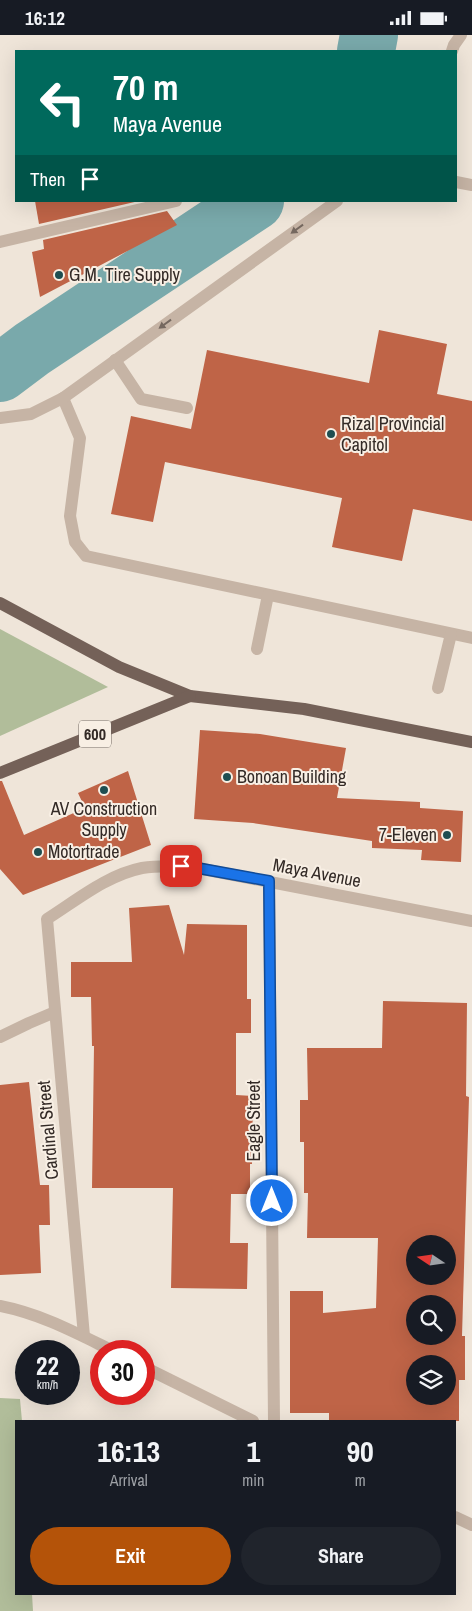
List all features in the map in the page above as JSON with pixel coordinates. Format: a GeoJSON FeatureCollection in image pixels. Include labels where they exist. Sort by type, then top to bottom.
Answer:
{"type":"FeatureCollection","features":[{"type":"Feature","properties":{"kind":"main road","name":"600"},"geometry":{"type":"LineString","coordinates":[[0,603],[119,667],[190,696],[304,709],[472,742]]}},
{"type":"Feature","properties":{"kind":"main road","name":"600"},"geometry":{"type":"LineString","coordinates":[[0,773],[190,696]]}},
{"type":"Feature","properties":{"kind":"street"},"geometry":{"type":"LineString","coordinates":[[452,50],[461,35]]}},
{"type":"Feature","properties":{"kind":"street"},"geometry":{"type":"LineString","coordinates":[[457,182],[472,185]]}},
{"type":"Feature","properties":{"kind":"street"},"geometry":{"type":"LineString","coordinates":[[0,243],[172,202]]}},
{"type":"Feature","properties":{"kind":"street"},"geometry":{"type":"LineString","coordinates":[[0,418],[31,414],[63,398],[336,202]]}},
{"type":"Feature","properties":{"kind":"street"},"geometry":{"type":"LineString","coordinates":[[115,360],[141,399],[187,408]]}},
{"type":"Feature","properties":{"kind":"street"},"geometry":{"type":"LineString","coordinates":[[63,398],[80,438],[70,516],[75,542],[86,556],[472,638]]}},
{"type":"Feature","properties":{"kind":"street"},"geometry":{"type":"LineString","coordinates":[[257,649],[268,595]]}},
{"type":"Feature","properties":{"kind":"street"},"geometry":{"type":"LineString","coordinates":[[438,688],[451,634]]}},
{"type":"Feature","properties":{"kind":"street","name":"Maya Avenue"},"geometry":{"type":"LineString","coordinates":[[48,919],[102,884],[142,868],[169,866],[192,867],[472,921]]}},
{"type":"Feature","properties":{"kind":"street","name":"Eagle Street"},"geometry":{"type":"LineString","coordinates":[[269,881],[274,1420]]}},
{"type":"Feature","properties":{"kind":"street","name":"Cardinal Street"},"geometry":{"type":"LineString","coordinates":[[48,919],[84,1337]]}},
{"type":"Feature","properties":{"kind":"street"},"geometry":{"type":"LineString","coordinates":[[0,1037],[55,1012]]}},
{"type":"Feature","properties":{"kind":"street"},"geometry":{"type":"LineString","coordinates":[[0,1306],[18,1309],[44,1318],[90,1340]]}},
{"type":"Feature","properties":{"kind":"street"},"geometry":{"type":"LineString","coordinates":[[155,1372],[251,1420]]}},
{"type":"Feature","properties":{"kind":"street"},"geometry":{"type":"LineString","coordinates":[[456,1517],[472,1525]]}},
{"type":"Feature","properties":{"kind":"green space"},"geometry":{"type":"Polygon","coordinates":[[[0,629],[108,687],[0,736],[0,629]]]}},
{"type":"Feature","properties":{"kind":"green space"},"geometry":{"type":"Polygon","coordinates":[[[0,1398],[15,1399],[15,1405],[21,1405],[22,1420],[15,1420],[15,1595],[32,1595],[33,1611],[0,1611],[0,1398]]]}},
{"type":"Feature","properties":{"kind":"building"},"geometry":{"type":"Polygon","coordinates":[[[35,202],[135,202],[39,224],[35,202]]]}},
{"type":"Feature","properties":{"kind":"building","name":"G.M. Tire Supply"},"geometry":{"type":"Polygon","coordinates":[[[167,211],[177,225],[40,297],[32,252],[44,249],[43,240],[167,211]]]}},
{"type":"Feature","properties":{"kind":"building","name":"Rizal Provincial Capitol"},"geometry":{"type":"Polygon","coordinates":[[[379,330],[447,344],[437,394],[472,401],[472,521],[413,509],[402,561],[332,547],[342,498],[165,462],[153,522],[111,514],[131,416],[191,429],[207,350],[369,383],[379,330]]]}},
{"type":"Feature","properties":{"kind":"building"},"geometry":{"type":"Polygon","coordinates":[[[200,730],[260,734],[346,748],[337,798],[420,802],[420,808],[463,811],[461,862],[421,860],[422,850],[372,848],[372,841],[253,823],[194,819],[200,730]]]}},
{"type":"Feature","properties":{"kind":"building"},"geometry":{"type":"Polygon","coordinates":[[[128,771],[151,845],[23,895],[0,869],[0,781],[2,781],[24,835],[85,808],[78,793],[128,771]]]}},
{"type":"Feature","properties":{"kind":"building"},"geometry":{"type":"Polygon","coordinates":[[[169,905],[184,955],[187,924],[247,925],[247,999],[251,999],[251,1033],[236,1033],[236,1095],[253,1096],[252,1164],[250,1164],[250,1194],[231,1194],[230,1243],[248,1243],[247,1289],[171,1288],[173,1188],[92,1188],[94,1046],[92,1046],[91,997],[71,997],[71,962],[132,962],[129,908],[169,905]]]}},
{"type":"Feature","properties":{"kind":"building"},"geometry":{"type":"Polygon","coordinates":[[[383,1001],[467,1003],[466,1096],[469,1097],[462,1336],[465,1336],[465,1380],[459,1380],[459,1421],[329,1420],[329,1413],[290,1413],[290,1291],[323,1291],[323,1313],[376,1308],[378,1238],[307,1238],[308,1193],[304,1193],[304,1142],[300,1142],[300,1100],[308,1100],[307,1048],[382,1048],[383,1001]]]}},
{"type":"Feature","properties":{"kind":"building"},"geometry":{"type":"Polygon","coordinates":[[[29,1082],[40,1185],[49,1185],[50,1225],[39,1225],[41,1273],[0,1275],[0,1085],[29,1082]]]}},
{"type":"Feature","properties":{"kind":"waterway"},"geometry":{"type":"LineString","coordinates":[[366,50],[369,35]]}},
{"type":"Feature","properties":{"kind":"waterway"},"geometry":{"type":"LineString","coordinates":[[0,373],[32,349],[253,202]]}},
{"type":"Feature","properties":{"kind":"place","name":"G.M. Tire Supply"},"geometry":{"type":"Point","coordinates":[59,275]}},
{"type":"Feature","properties":{"kind":"place","name":"Rizal Provincial Capitol"},"geometry":{"type":"Point","coordinates":[331,434]}},
{"type":"Feature","properties":{"kind":"place","name":"Bonoan Building"},"geometry":{"type":"Point","coordinates":[227,777]}},
{"type":"Feature","properties":{"kind":"place","name":"AV Construction Supply"},"geometry":{"type":"Point","coordinates":[104,790]}},
{"type":"Feature","properties":{"kind":"place","name":"7-Eleven"},"geometry":{"type":"Point","coordinates":[447,835]}},
{"type":"Feature","properties":{"kind":"place","name":"Motortrade"},"geometry":{"type":"Point","coordinates":[38,852]}},
{"type":"Feature","properties":{"kind":"route"},"geometry":{"type":"LineString","coordinates":[[181,866],[269,881],[272,1201]]}}]}
